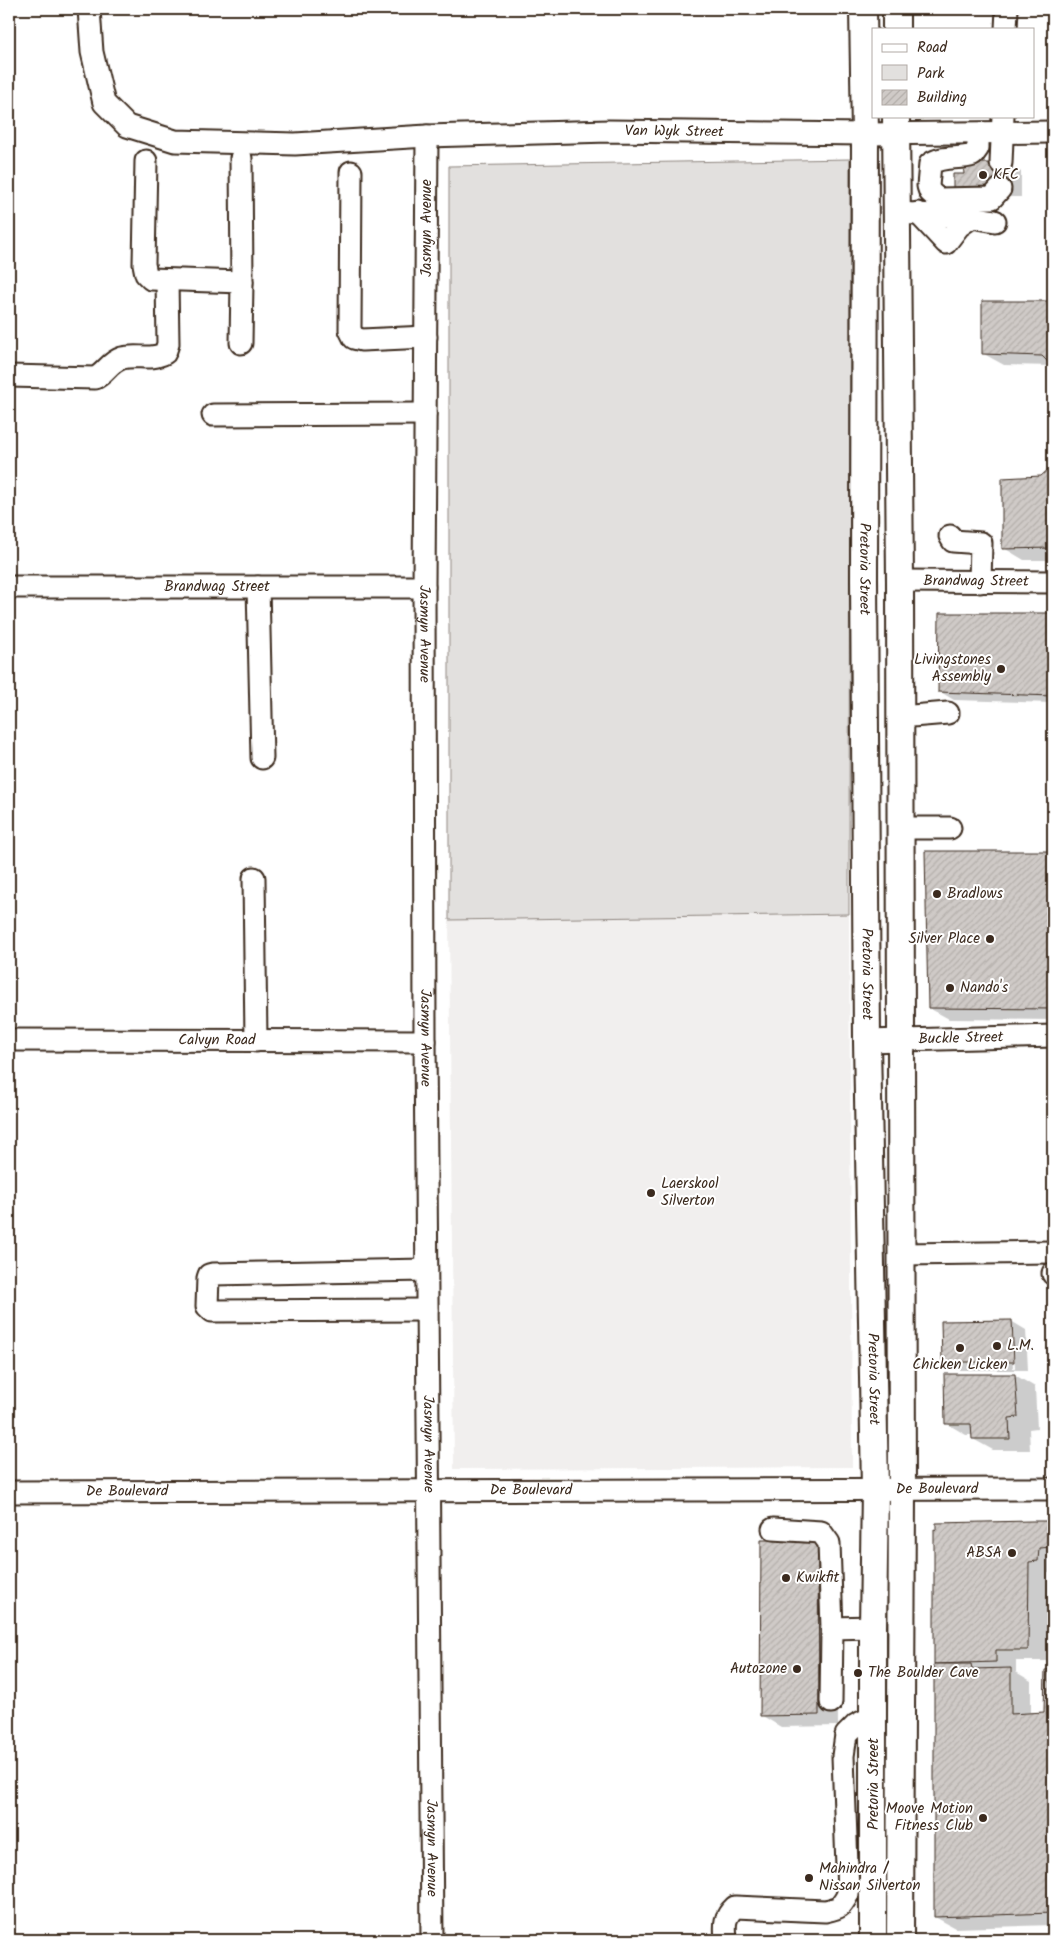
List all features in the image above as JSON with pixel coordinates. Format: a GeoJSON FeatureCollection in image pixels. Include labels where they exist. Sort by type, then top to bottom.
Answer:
{"type":"FeatureCollection","features":[{"type":"Feature","properties":{"kind":"main road","name":"Pretoria Street"},"geometry":{"type":"LineString","coordinates":[[863,9],[865,134],[864,589],[867,1041],[875,1490],[873,1940]]}},
{"type":"Feature","properties":{"kind":"main road"},"geometry":{"type":"LineString","coordinates":[[896,9],[896,28]]}},
{"type":"Feature","properties":{"kind":"main road","name":"Pretoria Street"},"geometry":{"type":"LineString","coordinates":[[896,125],[907,213],[900,581],[899,828],[902,1490],[900,1940]]}},
{"type":"Feature","properties":{"kind":"main road"},"geometry":{"type":"LineString","coordinates":[[867,982],[878,966],[884,952],[886,739],[892,722],[900,718]]}},
{"type":"Feature","properties":{"kind":"street","name":"Van Wyk Street"},"geometry":{"type":"LineString","coordinates":[[89,9],[92,52],[104,103],[127,126],[176,141],[295,144],[427,136],[609,131],[865,134],[896,125],[978,134],[1003,125],[1053,132]]}},
{"type":"Feature","properties":{"kind":"street"},"geometry":{"type":"LineString","coordinates":[[1006,28],[1007,9]]}},
{"type":"Feature","properties":{"kind":"street"},"geometry":{"type":"LineString","coordinates":[[1001,162],[1003,125]]}},
{"type":"Feature","properties":{"kind":"street"},"geometry":{"type":"LineString","coordinates":[[978,134],[978,148],[973,155],[937,160],[930,164],[928,186],[930,192],[938,199],[972,199],[992,198],[1000,189]]}},
{"type":"Feature","properties":{"kind":"street","name":"Jasmyn Avenue"},"geometry":{"type":"LineString","coordinates":[[427,136],[424,587],[425,1041],[432,1940]]}},
{"type":"Feature","properties":{"kind":"street"},"geometry":{"type":"LineString","coordinates":[[240,343],[242,282],[241,158]]}},
{"type":"Feature","properties":{"kind":"street"},"geometry":{"type":"LineString","coordinates":[[146,161],[144,264],[146,274],[151,279],[242,282]]}},
{"type":"Feature","properties":{"kind":"street"},"geometry":{"type":"LineString","coordinates":[[351,172],[350,330],[354,338],[362,340],[426,337]]}},
{"type":"Feature","properties":{"kind":"street"},"geometry":{"type":"LineString","coordinates":[[907,213],[946,244],[959,226],[972,217]]}},
{"type":"Feature","properties":{"kind":"street"},"geometry":{"type":"LineString","coordinates":[[907,213],[972,217],[995,221]]}},
{"type":"Feature","properties":{"kind":"street"},"geometry":{"type":"LineString","coordinates":[[9,376],[95,378],[102,375],[107,367],[124,357],[157,358],[165,353],[168,344],[167,280]]}},
{"type":"Feature","properties":{"kind":"street"},"geometry":{"type":"LineString","coordinates":[[213,415],[425,414]]}},
{"type":"Feature","properties":{"kind":"street"},"geometry":{"type":"LineString","coordinates":[[950,536],[953,541],[981,543],[980,582]]}},
{"type":"Feature","properties":{"kind":"street","name":"Brandwag Street"},"geometry":{"type":"LineString","coordinates":[[900,581],[1053,582]]}},
{"type":"Feature","properties":{"kind":"street","name":"Brandwag Street"},"geometry":{"type":"LineString","coordinates":[[9,587],[424,587]]}},
{"type":"Feature","properties":{"kind":"street"},"geometry":{"type":"LineString","coordinates":[[258,587],[262,758]]}},
{"type":"Feature","properties":{"kind":"street"},"geometry":{"type":"LineString","coordinates":[[900,718],[948,713]]}},
{"type":"Feature","properties":{"kind":"street"},"geometry":{"type":"LineString","coordinates":[[899,828],[950,828]]}},
{"type":"Feature","properties":{"kind":"street"},"geometry":{"type":"LineString","coordinates":[[254,878],[256,1041]]}},
{"type":"Feature","properties":{"kind":"street","name":"Buckle Street"},"geometry":{"type":"LineString","coordinates":[[867,1041],[1053,1036]]}},
{"type":"Feature","properties":{"kind":"street","name":"Calvyn Road"},"geometry":{"type":"LineString","coordinates":[[9,1040],[425,1041]]}},
{"type":"Feature","properties":{"kind":"street"},"geometry":{"type":"LineString","coordinates":[[901,1254],[1053,1252]]}},
{"type":"Feature","properties":{"kind":"street"},"geometry":{"type":"LineString","coordinates":[[426,1270],[213,1274],[209,1275],[208,1278],[208,1306],[212,1311],[427,1310]]}},
{"type":"Feature","properties":{"kind":"street","name":"De Boulevard"},"geometry":{"type":"LineString","coordinates":[[9,1492],[1053,1489]]}},
{"type":"Feature","properties":{"kind":"street"},"geometry":{"type":"LineString","coordinates":[[773,1529],[821,1532],[829,1543],[832,1628],[831,1702]]}},
{"type":"Feature","properties":{"kind":"street"},"geometry":{"type":"LineString","coordinates":[[832,1628],[873,1627]]}},
{"type":"Feature","properties":{"kind":"street"},"geometry":{"type":"LineString","coordinates":[[726,1940],[725,1924],[728,1914],[734,1907],[825,1911],[838,1908],[844,1902],[848,1894],[843,1756],[846,1735],[856,1725],[874,1716]]}},
{"type":"Feature","properties":{"kind":"shaded area","name":"Laerskool Silverton"},"geometry":{"type":"Polygon","coordinates":[[[849,914],[852,1467],[454,1469],[449,920],[849,914]]]}},
{"type":"Feature","properties":{"kind":"green space"},"geometry":{"type":"Polygon","coordinates":[[[850,159],[849,914],[449,920],[449,166],[850,159]]]}},
{"type":"Feature","properties":{"kind":"building"},"geometry":{"type":"Polygon","coordinates":[[[963,163],[1006,163],[1006,189],[953,189],[953,174],[964,174],[963,163]]]}},
{"type":"Feature","properties":{"kind":"building"},"geometry":{"type":"Polygon","coordinates":[[[982,301],[1053,301],[1053,367],[1042,356],[982,354],[982,301]]]}},
{"type":"Feature","properties":{"kind":"building"},"geometry":{"type":"Polygon","coordinates":[[[1053,465],[1053,548],[1002,549],[1002,478],[1041,476],[1053,465]]]}},
{"type":"Feature","properties":{"kind":"building"},"geometry":{"type":"Polygon","coordinates":[[[939,613],[1053,613],[1053,696],[938,692],[939,613]]]}},
{"type":"Feature","properties":{"kind":"building","name":"Silver Place"},"geometry":{"type":"Polygon","coordinates":[[[925,851],[1053,851],[1053,1009],[928,1008],[925,851]]]}},
{"type":"Feature","properties":{"kind":"building"},"geometry":{"type":"Polygon","coordinates":[[[1012,1320],[1014,1362],[942,1362],[941,1321],[1012,1320]]]}},
{"type":"Feature","properties":{"kind":"building"},"geometry":{"type":"Polygon","coordinates":[[[944,1374],[1015,1374],[1018,1417],[1009,1418],[1010,1439],[972,1439],[971,1424],[945,1424],[944,1374]]]}},
{"type":"Feature","properties":{"kind":"building"},"geometry":{"type":"Polygon","coordinates":[[[1053,1521],[1053,1547],[1039,1548],[1038,1561],[1029,1562],[1028,1650],[996,1650],[996,1662],[934,1664],[934,1529],[936,1530],[936,1523],[1053,1521]]]}},
{"type":"Feature","properties":{"kind":"building"},"geometry":{"type":"Polygon","coordinates":[[[761,1540],[813,1540],[818,1547],[819,1715],[760,1716],[761,1540]]]}},
{"type":"Feature","properties":{"kind":"building"},"geometry":{"type":"Polygon","coordinates":[[[934,1664],[971,1664],[972,1669],[1011,1668],[1011,1714],[1044,1712],[1045,1670],[1053,1669],[1053,1913],[934,1917],[934,1664]]]}},
{"type":"Feature","properties":{"kind":"place","name":"KFC"},"geometry":{"type":"Point","coordinates":[983,175]}},
{"type":"Feature","properties":{"kind":"place","name":"Livingstones Assembly"},"geometry":{"type":"Point","coordinates":[1001,669]}},
{"type":"Feature","properties":{"kind":"place","name":"Bradlows"},"geometry":{"type":"Point","coordinates":[937,894]}},
{"type":"Feature","properties":{"kind":"place","name":"Silver Place"},"geometry":{"type":"Point","coordinates":[990,939]}},
{"type":"Feature","properties":{"kind":"place","name":"Nando's"},"geometry":{"type":"Point","coordinates":[950,988]}},
{"type":"Feature","properties":{"kind":"place","name":"Laerskool Silverton"},"geometry":{"type":"Point","coordinates":[651,1193]}},
{"type":"Feature","properties":{"kind":"place","name":"L.M."},"geometry":{"type":"Point","coordinates":[997,1346]}},
{"type":"Feature","properties":{"kind":"place","name":"Chicken Licken"},"geometry":{"type":"Point","coordinates":[960,1348]}},
{"type":"Feature","properties":{"kind":"place","name":"ABSA"},"geometry":{"type":"Point","coordinates":[1012,1553]}},
{"type":"Feature","properties":{"kind":"place","name":"Kwikfit"},"geometry":{"type":"Point","coordinates":[786,1578]}},
{"type":"Feature","properties":{"kind":"place","name":"Autozone"},"geometry":{"type":"Point","coordinates":[797,1669]}},
{"type":"Feature","properties":{"kind":"place","name":"The Boulder Cave"},"geometry":{"type":"Point","coordinates":[858,1673]}},
{"type":"Feature","properties":{"kind":"place","name":"Moove Motion Fitness Club"},"geometry":{"type":"Point","coordinates":[983,1818]}},
{"type":"Feature","properties":{"kind":"place","name":"Mahindra / Nissan Silverton"},"geometry":{"type":"Point","coordinates":[809,1878]}}]}
